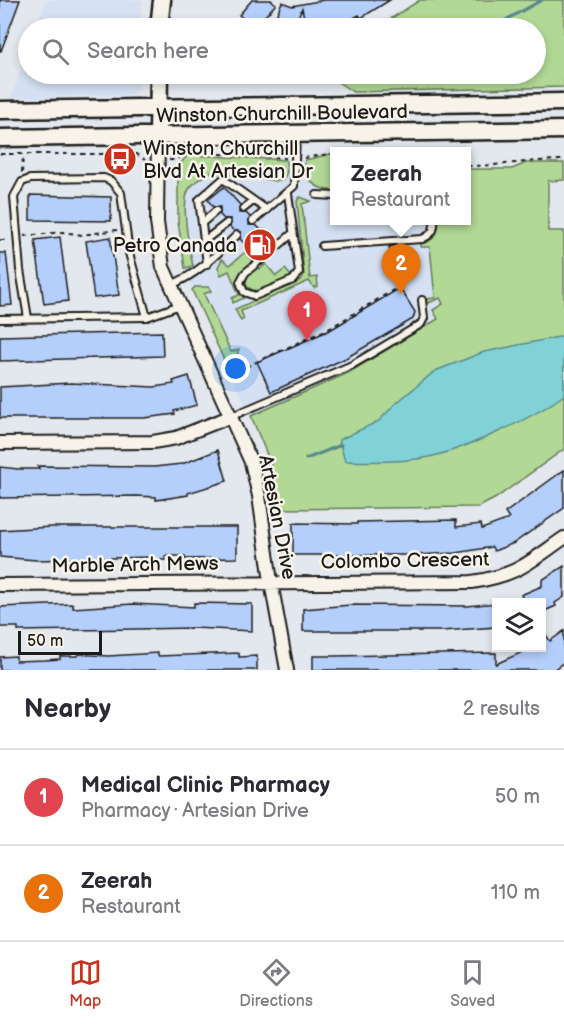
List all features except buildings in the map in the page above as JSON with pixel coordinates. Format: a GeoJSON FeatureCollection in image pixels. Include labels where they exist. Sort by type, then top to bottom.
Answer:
{"type":"FeatureCollection","features":[{"type":"Feature","properties":{"kind":"main road"},"geometry":{"type":"LineString","coordinates":[[160,18],[162,0]]}},
{"type":"Feature","properties":{"kind":"main road"},"geometry":{"type":"LineString","coordinates":[[158,135],[159,84]]}},
{"type":"Feature","properties":{"kind":"main road","name":"Winston Churchill Boulevard"},"geometry":{"type":"LineString","coordinates":[[0,110],[564,102]]}},
{"type":"Feature","properties":{"kind":"main road","name":"Winston Churchill Boulevard"},"geometry":{"type":"LineString","coordinates":[[0,138],[564,130]]}},
{"type":"Feature","properties":{"kind":"street","name":"Artesian Drive"},"geometry":{"type":"LineString","coordinates":[[158,135],[158,237],[163,267],[232,416],[256,482],[287,670]]}},
{"type":"Feature","properties":{"kind":"street"},"geometry":{"type":"LineString","coordinates":[[0,443],[153,442],[177,438],[232,416]]}},
{"type":"Feature","properties":{"kind":"street","name":"Colombo Crescent"},"geometry":{"type":"LineString","coordinates":[[271,582],[472,582],[492,579],[516,572],[564,538]]}},
{"type":"Feature","properties":{"kind":"street","name":"Marble Arch Mews"},"geometry":{"type":"LineString","coordinates":[[0,585],[271,582]]}},
{"type":"Feature","properties":{"kind":"lane"},"geometry":{"type":"LineString","coordinates":[[253,221],[288,194],[294,186],[296,134]]}},
{"type":"Feature","properties":{"kind":"lane"},"geometry":{"type":"LineString","coordinates":[[28,318],[20,270],[14,197],[22,182],[30,179],[104,178],[111,181],[121,194],[129,253],[147,317]]}},
{"type":"Feature","properties":{"kind":"lane"},"geometry":{"type":"LineString","coordinates":[[207,264],[199,200],[224,180],[267,210]]}},
{"type":"Feature","properties":{"kind":"lane"},"geometry":{"type":"LineString","coordinates":[[232,197],[239,191]]}},
{"type":"Feature","properties":{"kind":"lane"},"geometry":{"type":"LineString","coordinates":[[257,263],[242,277],[242,288],[248,294],[255,296],[293,280],[299,273],[288,194]]}},
{"type":"Feature","properties":{"kind":"lane"},"geometry":{"type":"LineString","coordinates":[[317,195],[330,196]]}},
{"type":"Feature","properties":{"kind":"lane"},"geometry":{"type":"LineString","coordinates":[[243,209],[253,201]]}},
{"type":"Feature","properties":{"kind":"lane"},"geometry":{"type":"LineString","coordinates":[[202,223],[216,210]]}},
{"type":"Feature","properties":{"kind":"lane"},"geometry":{"type":"LineString","coordinates":[[204,241],[227,223]]}},
{"type":"Feature","properties":{"kind":"lane"},"geometry":{"type":"LineString","coordinates":[[322,246],[422,239],[430,236],[435,225]]}},
{"type":"Feature","properties":{"kind":"lane"},"geometry":{"type":"LineString","coordinates":[[278,246],[293,233]]}},
{"type":"Feature","properties":{"kind":"lane"},"geometry":{"type":"LineString","coordinates":[[170,285],[187,279],[207,264],[237,235]]}},
{"type":"Feature","properties":{"kind":"lane"},"geometry":{"type":"LineString","coordinates":[[232,416],[352,365],[421,324],[424,318],[422,300]]}},
{"type":"Feature","properties":{"kind":"lane"},"geometry":{"type":"LineString","coordinates":[[0,319],[147,317],[180,305]]}},
{"type":"Feature","properties":{"kind":"path"},"geometry":{"type":"LineString","coordinates":[[306,158],[330,151]]}},
{"type":"Feature","properties":{"kind":"path"},"geometry":{"type":"LineString","coordinates":[[177,160],[186,152],[284,158]]}},
{"type":"Feature","properties":{"kind":"path"},"geometry":{"type":"LineString","coordinates":[[0,154],[136,154],[142,160]]}},
{"type":"Feature","properties":{"kind":"path"},"geometry":{"type":"LineString","coordinates":[[22,182],[23,154]]}},
{"type":"Feature","properties":{"kind":"path"},"geometry":{"type":"LineString","coordinates":[[471,166],[505,166],[528,160],[564,160]]}},
{"type":"Feature","properties":{"kind":"path"},"geometry":{"type":"LineString","coordinates":[[24,236],[63,232],[82,235],[125,228]]}},
{"type":"Feature","properties":{"kind":"path"},"geometry":{"type":"LineString","coordinates":[[0,240],[12,240]]}},
{"type":"Feature","properties":{"kind":"path"},"geometry":{"type":"LineString","coordinates":[[230,374],[330,328],[400,286]]}},
{"type":"Feature","properties":{"kind":"shaded area"},"geometry":{"type":"Polygon","coordinates":[[[46,0],[142,0],[140,18],[39,18],[46,0]]]}},
{"type":"Feature","properties":{"kind":"shaded area"},"geometry":{"type":"Polygon","coordinates":[[[18,77],[18,84],[139,84],[139,88],[133,94],[121,96],[11,98],[18,77]]]}},
{"type":"Feature","properties":{"kind":"shaded area"},"geometry":{"type":"Polygon","coordinates":[[[330,154],[330,225],[444,225],[454,314],[349,379],[253,420],[207,325],[186,270],[178,222],[178,166],[188,155],[305,160],[330,154]]]}},
{"type":"Feature","properties":{"kind":"green space"},"geometry":{"type":"Polygon","coordinates":[[[420,0],[564,0],[564,87],[353,92],[341,84],[546,84],[546,18],[392,18],[420,0]]]}},
{"type":"Feature","properties":{"kind":"green space"},"geometry":{"type":"Polygon","coordinates":[[[330,154],[330,190],[322,189],[312,183],[306,173],[305,160],[330,154]]]}},
{"type":"Feature","properties":{"kind":"green space"},"geometry":{"type":"Polygon","coordinates":[[[188,155],[286,160],[287,172],[283,180],[276,181],[211,172],[193,184],[187,194],[185,210],[193,266],[185,268],[178,222],[178,166],[188,155]]]}},
{"type":"Feature","properties":{"kind":"green space"},"geometry":{"type":"Polygon","coordinates":[[[526,163],[564,163],[564,180],[548,181],[548,231],[564,231],[564,449],[496,498],[479,507],[280,509],[270,462],[251,416],[348,373],[438,319],[433,310],[443,304],[440,298],[426,304],[427,299],[435,298],[430,247],[421,247],[421,244],[435,236],[438,225],[471,225],[471,169],[512,169],[526,163]]]}},
{"type":"Feature","properties":{"kind":"green space"},"geometry":{"type":"Polygon","coordinates":[[[300,197],[311,201],[302,204],[310,278],[317,277],[318,286],[314,288],[309,281],[241,311],[244,319],[241,321],[235,309],[301,280],[304,275],[297,201],[300,197]]]}},
{"type":"Feature","properties":{"kind":"green space"},"geometry":{"type":"Polygon","coordinates":[[[245,252],[253,262],[237,279],[239,291],[244,298],[233,303],[232,298],[239,295],[229,271],[221,275],[218,267],[222,259],[230,265],[245,252]]]}},
{"type":"Feature","properties":{"kind":"green space"},"geometry":{"type":"Polygon","coordinates":[[[266,264],[276,276],[285,269],[292,277],[262,290],[250,289],[246,285],[247,276],[266,264]]]}},
{"type":"Feature","properties":{"kind":"green space"},"geometry":{"type":"Polygon","coordinates":[[[195,287],[209,287],[211,291],[204,294],[231,352],[239,349],[237,355],[224,360],[192,290],[195,287]]]}},
{"type":"Feature","properties":{"kind":"water"},"geometry":{"type":"Polygon","coordinates":[[[564,336],[564,395],[535,414],[477,441],[424,458],[375,462],[345,461],[339,440],[379,421],[394,405],[435,371],[484,352],[564,336]]]}},
{"type":"Feature","properties":{"kind":"waterway"},"geometry":{"type":"LineString","coordinates":[[509,18],[542,0]]}},
{"type":"Feature","properties":{"kind":"waterway"},"geometry":{"type":"LineString","coordinates":[[306,459],[341,445]]}},
{"type":"Feature","properties":{"kind":"place","name":"Winston Churchill Blvd At Artesian Dr"},"geometry":{"type":"Point","coordinates":[120,159]}},
{"type":"Feature","properties":{"kind":"place","name":"Petro Canada"},"geometry":{"type":"Point","coordinates":[260,245]}},
{"type":"Feature","properties":{"kind":"place","name":"Zeerah"},"geometry":{"type":"Point","coordinates":[401,294]}},
{"type":"Feature","properties":{"kind":"place","name":"Medical Clinic Pharmacy"},"geometry":{"type":"Point","coordinates":[307,341]}}]}
